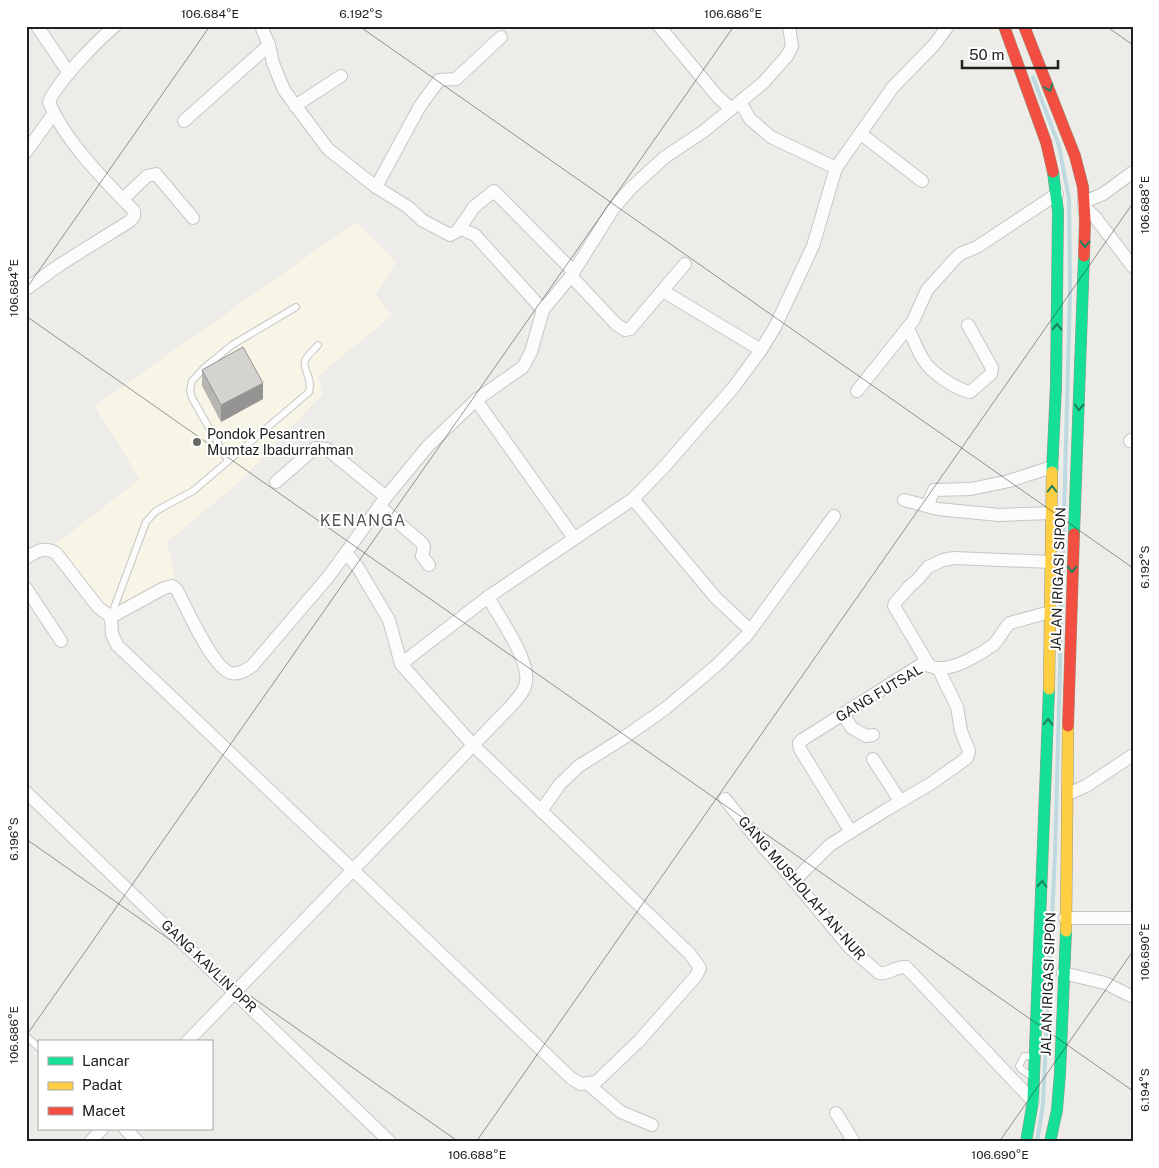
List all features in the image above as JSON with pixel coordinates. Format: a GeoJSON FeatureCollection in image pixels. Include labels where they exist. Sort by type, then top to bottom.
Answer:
{"type":"FeatureCollection","features":[{"type":"Feature","properties":{"kind":"street"},"geometry":{"type":"LineString","coordinates":[[37,26],[69,73]]}},
{"type":"Feature","properties":{"kind":"street"},"geometry":{"type":"LineString","coordinates":[[659,26],[717,96],[735,106],[771,137],[836,168]]}},
{"type":"Feature","properties":{"kind":"street"},"geometry":{"type":"LineString","coordinates":[[111,617],[164,588],[172,586],[177,590],[216,661],[230,673],[240,673],[252,666],[329,576],[382,502],[428,446],[454,419],[476,400],[523,367],[532,352],[543,310],[573,274],[613,209],[630,189],[665,157],[704,131],[763,83],[787,56],[792,46],[789,26]]}},
{"type":"Feature","properties":{"kind":"street"},"geometry":{"type":"LineString","coordinates":[[400,664],[488,597],[633,498],[733,388],[762,350],[775,327],[813,246],[836,168],[893,87],[934,45],[948,26]]}},
{"type":"Feature","properties":{"kind":"street","name":"JALAN IRIGASI SIPON"},"geometry":{"type":"LineString","coordinates":[[1004,26],[1029,92],[1058,184],[1058,282],[1052,467],[1047,758],[1033,1101],[1026,1142]]}},
{"type":"Feature","properties":{"kind":"street","name":"JALAN IRIGASI SIPON"},"geometry":{"type":"LineString","coordinates":[[1024,26],[1042,68],[1076,172],[1084,205],[1085,245],[1072,575],[1064,973],[1057,1110],[1050,1142]]}},
{"type":"Feature","properties":{"kind":"street"},"geometry":{"type":"LineString","coordinates":[[26,290],[61,264],[130,221],[134,216],[134,211],[123,198],[84,158],[54,113],[49,102],[53,92],[111,27]]}},
{"type":"Feature","properties":{"kind":"street"},"geometry":{"type":"LineString","coordinates":[[265,28],[273,62],[284,90],[328,150],[376,187],[408,206],[422,220],[450,235],[459,229],[474,207],[494,191],[573,274],[616,324],[625,330],[630,329],[685,264]]}},
{"type":"Feature","properties":{"kind":"street"},"geometry":{"type":"LineString","coordinates":[[376,187],[420,106],[439,80],[456,79],[500,37]]}},
{"type":"Feature","properties":{"kind":"street"},"geometry":{"type":"LineString","coordinates":[[184,121],[269,44]]}},
{"type":"Feature","properties":{"kind":"street"},"geometry":{"type":"LineString","coordinates":[[295,106],[341,76]]}},
{"type":"Feature","properties":{"kind":"street"},"geometry":{"type":"LineString","coordinates":[[26,152],[54,113]]}},
{"type":"Feature","properties":{"kind":"street"},"geometry":{"type":"LineString","coordinates":[[861,134],[922,181]]}},
{"type":"Feature","properties":{"kind":"street"},"geometry":{"type":"LineString","coordinates":[[857,392],[907,328],[917,313],[927,290],[960,254],[977,247],[1076,172]]}},
{"type":"Feature","properties":{"kind":"street"},"geometry":{"type":"LineString","coordinates":[[1133,172],[1084,205],[1133,267]]}},
{"type":"Feature","properties":{"kind":"street"},"geometry":{"type":"LineString","coordinates":[[123,198],[147,176],[154,174],[160,176],[193,218]]}},
{"type":"Feature","properties":{"kind":"street"},"geometry":{"type":"LineString","coordinates":[[459,229],[480,238],[499,263],[543,310]]}},
{"type":"Feature","properties":{"kind":"street"},"geometry":{"type":"LineString","coordinates":[[663,291],[762,350]]}},
{"type":"Feature","properties":{"kind":"street"},"geometry":{"type":"LineString","coordinates":[[907,328],[914,337],[922,358],[929,368],[957,387],[970,392],[988,377],[992,372],[992,368],[968,325]]}},
{"type":"Feature","properties":{"kind":"street"},"geometry":{"type":"LineString","coordinates":[[476,400],[574,538]]}},
{"type":"Feature","properties":{"kind":"street"},"geometry":{"type":"LineString","coordinates":[[276,482],[315,448],[327,449],[337,456],[422,543],[424,547],[422,556],[429,565]]}},
{"type":"Feature","properties":{"kind":"street"},"geometry":{"type":"LineString","coordinates":[[927,506],[934,490],[971,489],[1009,481],[1052,467]]}},
{"type":"Feature","properties":{"kind":"street"},"geometry":{"type":"LineString","coordinates":[[633,498],[716,598],[750,630]]}},
{"type":"Feature","properties":{"kind":"street"},"geometry":{"type":"LineString","coordinates":[[904,500],[938,509],[999,515],[1051,513]]}},
{"type":"Feature","properties":{"kind":"street"},"geometry":{"type":"LineString","coordinates":[[541,811],[560,784],[579,766],[666,708],[717,665],[750,630],[834,516]]}},
{"type":"Feature","properties":{"kind":"street"},"geometry":{"type":"LineString","coordinates":[[26,558],[41,549],[50,549],[56,553],[98,607],[111,617],[112,634],[117,645],[227,752],[353,869],[571,1078],[581,1084],[596,1082],[639,1041],[696,976],[700,968],[699,964],[473,746],[400,664],[390,620],[357,566],[346,553]]}},
{"type":"Feature","properties":{"kind":"street"},"geometry":{"type":"LineString","coordinates":[[794,881],[830,845],[930,784],[967,758],[968,750],[961,731],[957,707],[894,606],[895,603],[928,567],[943,560],[954,558],[1051,562]]}},
{"type":"Feature","properties":{"kind":"street"},"geometry":{"type":"LineString","coordinates":[[26,588],[61,641]]}},
{"type":"Feature","properties":{"kind":"street"},"geometry":{"type":"LineString","coordinates":[[189,1040],[473,746],[520,694],[526,683],[521,655],[488,597]]}},
{"type":"Feature","properties":{"kind":"street","name":"GANG FUTSAL"},"geometry":{"type":"LineString","coordinates":[[851,832],[800,749],[799,743],[922,664],[933,666],[961,664],[994,644],[1010,623],[1050,612]]}},
{"type":"Feature","properties":{"kind":"street"},"geometry":{"type":"LineString","coordinates":[[843,715],[852,728],[866,736],[873,735]]}},
{"type":"Feature","properties":{"kind":"street"},"geometry":{"type":"LineString","coordinates":[[1068,794],[1086,786],[1133,755]]}},
{"type":"Feature","properties":{"kind":"street"},"geometry":{"type":"LineString","coordinates":[[873,759],[900,801]]}},
{"type":"Feature","properties":{"kind":"street","name":"GANG KAVLIN DPR"},"geometry":{"type":"LineString","coordinates":[[26,792],[390,1142]]}},
{"type":"Feature","properties":{"kind":"street","name":"GANG MUSHOLAH AN-NUR"},"geometry":{"type":"LineString","coordinates":[[725,799],[850,948],[874,970],[884,974],[898,967],[906,967],[1033,1101]]}},
{"type":"Feature","properties":{"kind":"street"},"geometry":{"type":"LineString","coordinates":[[1065,918],[1133,918]]}},
{"type":"Feature","properties":{"kind":"street"},"geometry":{"type":"LineString","coordinates":[[1064,973],[1105,983],[1133,997]]}},
{"type":"Feature","properties":{"kind":"street"},"geometry":{"type":"LineString","coordinates":[[588,1084],[621,1112],[652,1125]]}},
{"type":"Feature","properties":{"kind":"street"},"geometry":{"type":"LineString","coordinates":[[836,1113],[854,1142]]}},
{"type":"Feature","properties":{"kind":"street"},"geometry":{"type":"LineString","coordinates":[[90,1142],[101,1130]]}},
{"type":"Feature","properties":{"kind":"street"},"geometry":{"type":"LineString","coordinates":[[126,1130],[138,1142]]}},
{"type":"Feature","properties":{"kind":"lane"},"geometry":{"type":"LineString","coordinates":[[228,460],[192,398],[190,390],[192,381],[204,368],[232,345],[296,307]]}},
{"type":"Feature","properties":{"kind":"lane"},"geometry":{"type":"LineString","coordinates":[[111,617],[146,522],[156,511],[193,491],[309,392],[310,380],[304,365],[305,361],[318,346]]}},
{"type":"Feature","properties":{"kind":"lane"},"geometry":{"type":"LineString","coordinates":[[26,1036],[38,1047]]}},
{"type":"Feature","properties":{"kind":"shaded area","name":"Pondok Pesantren Mumtaz Ibadurrahman"},"geometry":{"type":"Polygon","coordinates":[[[356,222],[396,262],[375,295],[392,315],[318,376],[323,394],[238,483],[167,542],[175,577],[123,606],[108,611],[56,544],[140,479],[95,406],[356,222]]]}},
{"type":"Feature","properties":{"kind":"building"},"geometry":{"type":"Polygon","coordinates":[[[243,347],[263,383],[221,405],[202,370],[243,347]]]}},
{"type":"Feature","properties":{"kind":"waterway"},"geometry":{"type":"LineString","coordinates":[[1033,77],[1059,146],[1069,199],[1070,291],[1055,855],[1043,1104],[1037,1142]]}},
{"type":"Feature","properties":{"kind":"traffic: fast"},"geometry":{"type":"LineString","coordinates":[[1052,472],[1056,385],[1058,211],[1053,172]]}},
{"type":"Feature","properties":{"kind":"traffic: fast"},"geometry":{"type":"LineString","coordinates":[[1074,534],[1084,256]]}},
{"type":"Feature","properties":{"kind":"traffic: fast"},"geometry":{"type":"LineString","coordinates":[[1026,1142],[1033,1101],[1049,689]]}},
{"type":"Feature","properties":{"kind":"traffic: fast"},"geometry":{"type":"LineString","coordinates":[[1050,1142],[1057,1110],[1060,1073],[1066,931]]}},
{"type":"Feature","properties":{"kind":"traffic: slow"},"geometry":{"type":"LineString","coordinates":[[1049,689],[1052,472]]}},
{"type":"Feature","properties":{"kind":"traffic: slow"},"geometry":{"type":"LineString","coordinates":[[1066,931],[1068,726]]}},
{"type":"Feature","properties":{"kind":"traffic: jam"},"geometry":{"type":"LineString","coordinates":[[1004,26],[1046,142],[1053,172]]}},
{"type":"Feature","properties":{"kind":"traffic: jam"},"geometry":{"type":"LineString","coordinates":[[1024,26],[1075,156],[1083,187],[1085,220],[1084,256]]}},
{"type":"Feature","properties":{"kind":"traffic: jam"},"geometry":{"type":"LineString","coordinates":[[1068,726],[1074,534]]}},
{"type":"Feature","properties":{"kind":"place","name":"Pondok Pesantren Mumtaz Ibadurrahman"},"geometry":{"type":"Point","coordinates":[197,442]}},
{"type":"Feature","properties":{"kind":"district","name":"KENANGA"},"geometry":{"type":"Point","coordinates":[363,520]}}]}
